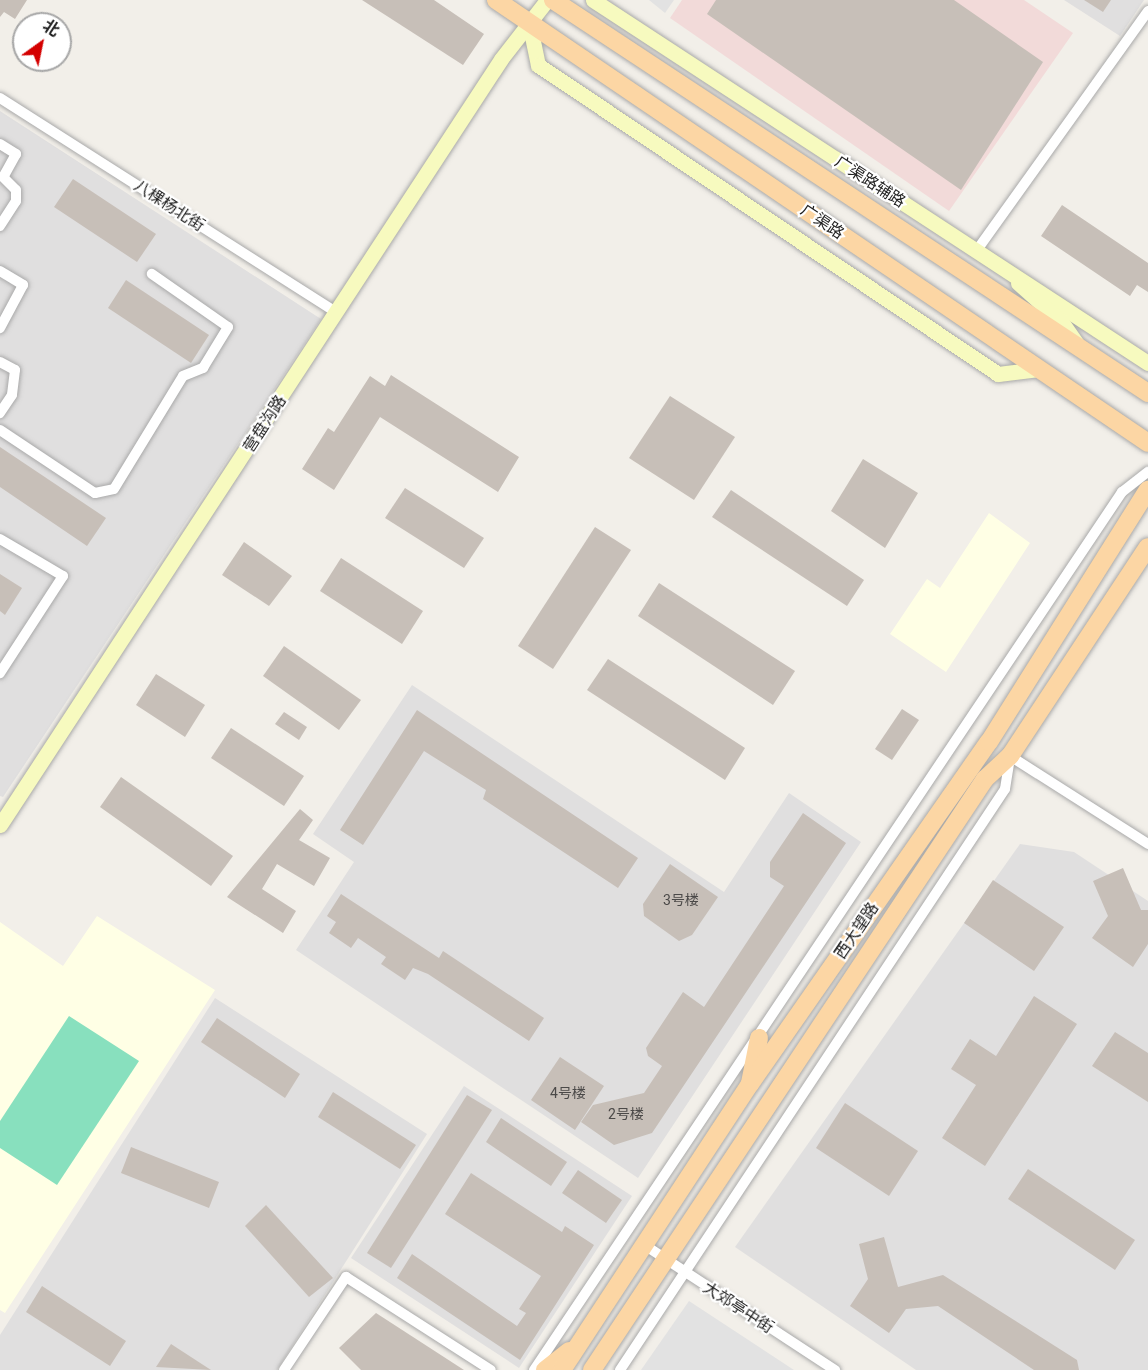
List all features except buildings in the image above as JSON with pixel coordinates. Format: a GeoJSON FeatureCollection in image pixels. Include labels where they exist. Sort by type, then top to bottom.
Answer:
{"type":"FeatureCollection","features":[{"type":"Feature","properties":{"kind":"main road","name":"广渠路"},"geometry":{"type":"LineString","coordinates":[[496,0],[1148,443]]}},
{"type":"Feature","properties":{"kind":"main road"},"geometry":{"type":"LineString","coordinates":[[553,0],[1148,393]]}},
{"type":"Feature","properties":{"kind":"main road","name":"西大望路"},"geometry":{"type":"LineString","coordinates":[[562,1370],[750,1084],[989,742],[1148,490]]}},
{"type":"Feature","properties":{"kind":"main road","name":"西大望路"},"geometry":{"type":"LineString","coordinates":[[592,1370],[985,779],[1010,756],[1148,547]]}},
{"type":"Feature","properties":{"kind":"main road"},"geometry":{"type":"LineString","coordinates":[[750,1084],[759,1038]]}},
{"type":"Feature","properties":{"kind":"main road"},"geometry":{"type":"LineString","coordinates":[[546,1370],[575,1347]]}},
{"type":"Feature","properties":{"kind":"street","name":"营盘沟路"},"geometry":{"type":"LineString","coordinates":[[1,822],[529,22],[547,0]]}},
{"type":"Feature","properties":{"kind":"street","name":"广渠路辅路"},"geometry":{"type":"LineString","coordinates":[[593,0],[1148,363]]}},
{"type":"Feature","properties":{"kind":"street"},"geometry":{"type":"LineString","coordinates":[[977,250],[1148,11]]}},
{"type":"Feature","properties":{"kind":"street"},"geometry":{"type":"LineString","coordinates":[[529,22],[538,65],[998,374],[1039,369]]}},
{"type":"Feature","properties":{"kind":"street","name":"八棵杨北街"},"geometry":{"type":"LineString","coordinates":[[0,98],[337,313]]}},
{"type":"Feature","properties":{"kind":"street"},"geometry":{"type":"LineString","coordinates":[[0,144],[16,154],[3,177],[16,190],[16,201],[0,226]]}},
{"type":"Feature","properties":{"kind":"street"},"geometry":{"type":"LineString","coordinates":[[0,271],[24,285],[0,328]]}},
{"type":"Feature","properties":{"kind":"street"},"geometry":{"type":"LineString","coordinates":[[1009,272],[1033,301],[1061,321],[1080,348]]}},
{"type":"Feature","properties":{"kind":"street"},"geometry":{"type":"LineString","coordinates":[[0,430],[95,493],[114,489],[183,376],[203,368],[228,327],[152,274]]}},
{"type":"Feature","properties":{"kind":"street"},"geometry":{"type":"LineString","coordinates":[[0,362],[15,370],[12,395],[0,413]]}},
{"type":"Feature","properties":{"kind":"street"},"geometry":{"type":"LineString","coordinates":[[534,1370],[759,1038],[1122,492],[1148,472]]}},
{"type":"Feature","properties":{"kind":"street"},"geometry":{"type":"LineString","coordinates":[[0,539],[63,576],[0,674]]}},
{"type":"Feature","properties":{"kind":"street"},"geometry":{"type":"LineString","coordinates":[[620,1370],[1005,789],[1010,756],[1148,844]]}},
{"type":"Feature","properties":{"kind":"street","name":"大郊亭中街"},"geometry":{"type":"LineString","coordinates":[[643,1244],[685,1274],[835,1370]]}},
{"type":"Feature","properties":{"kind":"street"},"geometry":{"type":"LineString","coordinates":[[284,1370],[346,1277],[491,1370]]}},
{"type":"Feature","properties":{"kind":"shaded area"},"geometry":{"type":"Polygon","coordinates":[[[649,0],[674,0],[665,13],[649,0]]]}},
{"type":"Feature","properties":{"kind":"shaded area"},"geometry":{"type":"Polygon","coordinates":[[[682,0],[1024,0],[1073,33],[949,211],[670,18],[682,0]]]}},
{"type":"Feature","properties":{"kind":"shaded area"},"geometry":{"type":"Polygon","coordinates":[[[1064,0],[1144,0],[1120,36],[1064,0]]]}},
{"type":"Feature","properties":{"kind":"shaded area"},"geometry":{"type":"Polygon","coordinates":[[[0,111],[321,319],[3,797],[0,796],[0,111]]]}},
{"type":"Feature","properties":{"kind":"shaded area"},"geometry":{"type":"Polygon","coordinates":[[[989,513],[1030,543],[946,672],[890,634],[927,579],[940,588],[989,513]]]}},
{"type":"Feature","properties":{"kind":"shaded area"},"geometry":{"type":"Polygon","coordinates":[[[412,685],[724,892],[789,793],[861,842],[638,1178],[296,950],[354,862],[313,834],[412,685]]]}},
{"type":"Feature","properties":{"kind":"shaded area"},"geometry":{"type":"Polygon","coordinates":[[[1020,844],[1074,852],[1148,901],[1148,1370],[916,1370],[735,1247],[1020,844]]]}},
{"type":"Feature","properties":{"kind":"shaded area"},"geometry":{"type":"Polygon","coordinates":[[[97,916],[215,990],[5,1313],[0,1310],[0,922],[63,966],[97,916]]]}},
{"type":"Feature","properties":{"kind":"shaded area"},"geometry":{"type":"Polygon","coordinates":[[[215,998],[427,1134],[277,1370],[0,1370],[0,1335],[215,998]]]}},
{"type":"Feature","properties":{"kind":"shaded area"},"geometry":{"type":"Polygon","coordinates":[[[464,1086],[632,1196],[519,1368],[351,1258],[464,1086]]]}},
{"type":"Feature","properties":{"kind":"shaded area"},"geometry":{"type":"Polygon","coordinates":[[[689,1301],[794,1370],[641,1370],[689,1301]]]}},
{"type":"Feature","properties":{"kind":"green space"},"geometry":{"type":"Polygon","coordinates":[[[69,1016],[139,1061],[57,1185],[0,1148],[0,1121],[69,1016]]]}}]}
